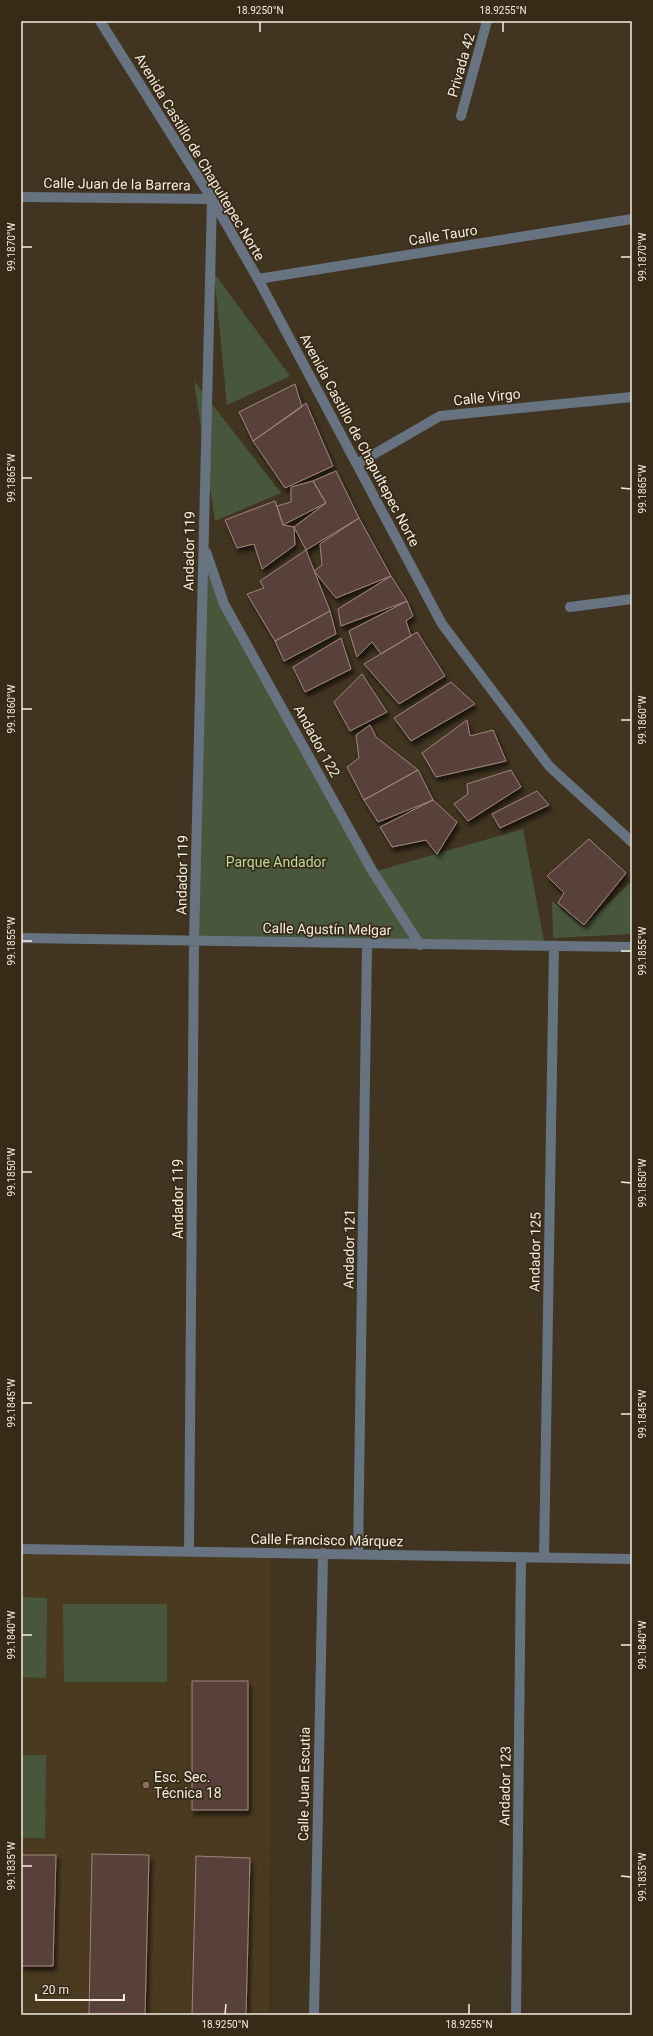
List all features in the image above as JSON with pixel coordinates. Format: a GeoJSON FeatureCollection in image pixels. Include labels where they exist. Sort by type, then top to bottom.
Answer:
{"type":"FeatureCollection","features":[{"type":"Feature","properties":{"kind":"street","name":"Avenida Castillo de Chapultepec Norte"},"geometry":{"type":"LineString","coordinates":[[100,21],[212,199],[258,279],[442,624],[549,766],[632,842]]}},
{"type":"Feature","properties":{"kind":"street","name":"Privada 42"},"geometry":{"type":"LineString","coordinates":[[461,116],[487,21]]}},
{"type":"Feature","properties":{"kind":"street","name":"Calle Juan de la Barrera"},"geometry":{"type":"LineString","coordinates":[[21,197],[212,199]]}},
{"type":"Feature","properties":{"kind":"street","name":"Andador 119"},"geometry":{"type":"LineString","coordinates":[[189,1552],[194,941],[212,199]]}},
{"type":"Feature","properties":{"kind":"street","name":"Calle Tauro"},"geometry":{"type":"LineString","coordinates":[[258,279],[632,219]]}},
{"type":"Feature","properties":{"kind":"street","name":"Calle Virgo"},"geometry":{"type":"LineString","coordinates":[[357,464],[440,416],[632,396]]}},
{"type":"Feature","properties":{"kind":"street","name":"Andador 122"},"geometry":{"type":"LineString","coordinates":[[204,545],[224,604],[373,872],[420,945]]}},
{"type":"Feature","properties":{"kind":"street"},"geometry":{"type":"LineString","coordinates":[[570,607],[632,599]]}},
{"type":"Feature","properties":{"kind":"street","name":"Calle Agustín Melgar"},"geometry":{"type":"LineString","coordinates":[[21,938],[632,947]]}},
{"type":"Feature","properties":{"kind":"street","name":"Andador 121"},"geometry":{"type":"LineString","coordinates":[[358,1554],[367,944]]}},
{"type":"Feature","properties":{"kind":"street","name":"Andador 125"},"geometry":{"type":"LineString","coordinates":[[544,1558],[554,946]]}},
{"type":"Feature","properties":{"kind":"street","name":"Calle Francisco Márquez"},"geometry":{"type":"LineString","coordinates":[[21,1548],[632,1559]]}},
{"type":"Feature","properties":{"kind":"street","name":"Calle Juan Escutia"},"geometry":{"type":"LineString","coordinates":[[314,2015],[324,1553]]}},
{"type":"Feature","properties":{"kind":"street","name":"Andador 123"},"geometry":{"type":"LineString","coordinates":[[516,2015],[521,1557]]}},
{"type":"Feature","properties":{"kind":"shaded area","name":"Esc. Sec. Técnica 18"},"geometry":{"type":"Polygon","coordinates":[[[21,1551],[271,1556],[269,2015],[21,2015],[21,1551]]]}},
{"type":"Feature","properties":{"kind":"green space"},"geometry":{"type":"Polygon","coordinates":[[[214,273],[290,376],[227,405],[214,273]]]}},
{"type":"Feature","properties":{"kind":"green space"},"geometry":{"type":"Polygon","coordinates":[[[194,381],[281,493],[215,521],[194,381]]]}},
{"type":"Feature","properties":{"kind":"green space","name":"Parque Andador"},"geometry":{"type":"Polygon","coordinates":[[[203,545],[224,604],[373,872],[523,829],[545,946],[195,941],[203,545]]]}},
{"type":"Feature","properties":{"kind":"green space"},"geometry":{"type":"Polygon","coordinates":[[[630,883],[632,885],[632,934],[553,938],[552,901],[583,927],[630,883]]]}},
{"type":"Feature","properties":{"kind":"green space"},"geometry":{"type":"Polygon","coordinates":[[[21,1597],[47,1598],[46,1678],[21,1677],[21,1597]]]}},
{"type":"Feature","properties":{"kind":"green space"},"geometry":{"type":"Polygon","coordinates":[[[63,1604],[167,1604],[167,1682],[64,1682],[63,1604]]]}},
{"type":"Feature","properties":{"kind":"green space"},"geometry":{"type":"Polygon","coordinates":[[[21,1755],[46,1755],[45,1838],[21,1838],[21,1755]]]}},
{"type":"Feature","properties":{"kind":"building"},"geometry":{"type":"Polygon","coordinates":[[[295,384],[302,407],[253,441],[239,412],[295,384]]]}},
{"type":"Feature","properties":{"kind":"building"},"geometry":{"type":"Polygon","coordinates":[[[306,403],[333,466],[285,488],[253,441],[306,403]]]}},
{"type":"Feature","properties":{"kind":"building"},"geometry":{"type":"Polygon","coordinates":[[[336,471],[359,518],[306,550],[294,527],[326,503],[313,481],[336,471]]]}},
{"type":"Feature","properties":{"kind":"building"},"geometry":{"type":"Polygon","coordinates":[[[313,481],[326,503],[283,525],[277,506],[291,502],[291,487],[313,481]]]}},
{"type":"Feature","properties":{"kind":"building"},"geometry":{"type":"Polygon","coordinates":[[[275,501],[283,525],[294,527],[295,545],[262,569],[254,544],[237,548],[225,520],[275,501]]]}},
{"type":"Feature","properties":{"kind":"building"},"geometry":{"type":"Polygon","coordinates":[[[359,518],[391,576],[336,598],[314,571],[322,565],[320,544],[359,518]]]}},
{"type":"Feature","properties":{"kind":"building"},"geometry":{"type":"Polygon","coordinates":[[[306,550],[330,611],[275,641],[247,594],[264,588],[260,581],[306,550]]]}},
{"type":"Feature","properties":{"kind":"building"},"geometry":{"type":"Polygon","coordinates":[[[391,576],[407,601],[341,626],[338,609],[391,576]]]}},
{"type":"Feature","properties":{"kind":"building"},"geometry":{"type":"Polygon","coordinates":[[[407,601],[413,616],[406,621],[411,636],[381,654],[372,642],[357,657],[349,631],[407,601]]]}},
{"type":"Feature","properties":{"kind":"building"},"geometry":{"type":"Polygon","coordinates":[[[330,611],[336,634],[284,661],[275,641],[330,611]]]}},
{"type":"Feature","properties":{"kind":"building"},"geometry":{"type":"Polygon","coordinates":[[[417,632],[445,676],[399,704],[364,664],[417,632]]]}},
{"type":"Feature","properties":{"kind":"building"},"geometry":{"type":"Polygon","coordinates":[[[341,638],[351,669],[305,692],[293,667],[341,638]]]}},
{"type":"Feature","properties":{"kind":"building"},"geometry":{"type":"Polygon","coordinates":[[[362,674],[387,712],[350,731],[334,702],[362,674]]]}},
{"type":"Feature","properties":{"kind":"building"},"geometry":{"type":"Polygon","coordinates":[[[451,682],[475,704],[411,741],[394,718],[451,682]]]}},
{"type":"Feature","properties":{"kind":"building"},"geometry":{"type":"Polygon","coordinates":[[[467,720],[470,736],[493,730],[506,761],[436,777],[422,753],[467,720]]]}},
{"type":"Feature","properties":{"kind":"building"},"geometry":{"type":"Polygon","coordinates":[[[370,725],[376,737],[418,770],[364,800],[347,767],[359,758],[356,735],[370,725]]]}},
{"type":"Feature","properties":{"kind":"building"},"geometry":{"type":"Polygon","coordinates":[[[418,770],[433,800],[378,822],[364,800],[418,770]]]}},
{"type":"Feature","properties":{"kind":"building"},"geometry":{"type":"Polygon","coordinates":[[[511,770],[521,787],[468,821],[454,804],[468,794],[467,784],[511,770]]]}},
{"type":"Feature","properties":{"kind":"building"},"geometry":{"type":"Polygon","coordinates":[[[537,791],[549,805],[500,828],[492,814],[537,791]]]}},
{"type":"Feature","properties":{"kind":"building"},"geometry":{"type":"Polygon","coordinates":[[[433,800],[457,822],[437,854],[426,840],[392,847],[380,827],[433,800]]]}},
{"type":"Feature","properties":{"kind":"building"},"geometry":{"type":"Polygon","coordinates":[[[589,839],[626,873],[584,925],[558,903],[564,893],[547,876],[589,839]]]}},
{"type":"Feature","properties":{"kind":"building"},"geometry":{"type":"Polygon","coordinates":[[[192,1681],[248,1681],[248,1810],[192,1810],[192,1681]]]}},
{"type":"Feature","properties":{"kind":"building"},"geometry":{"type":"Polygon","coordinates":[[[92,1854],[149,1855],[145,2015],[89,2015],[92,1854]]]}},
{"type":"Feature","properties":{"kind":"building"},"geometry":{"type":"Polygon","coordinates":[[[21,1855],[56,1855],[53,1966],[21,1966],[21,1855]]]}},
{"type":"Feature","properties":{"kind":"building"},"geometry":{"type":"Polygon","coordinates":[[[196,1856],[250,1858],[246,2015],[192,2015],[196,1856]]]}},
{"type":"Feature","properties":{"kind":"place","name":"Esc. Sec. Técnica 18"},"geometry":{"type":"Point","coordinates":[146,1785]}}]}
